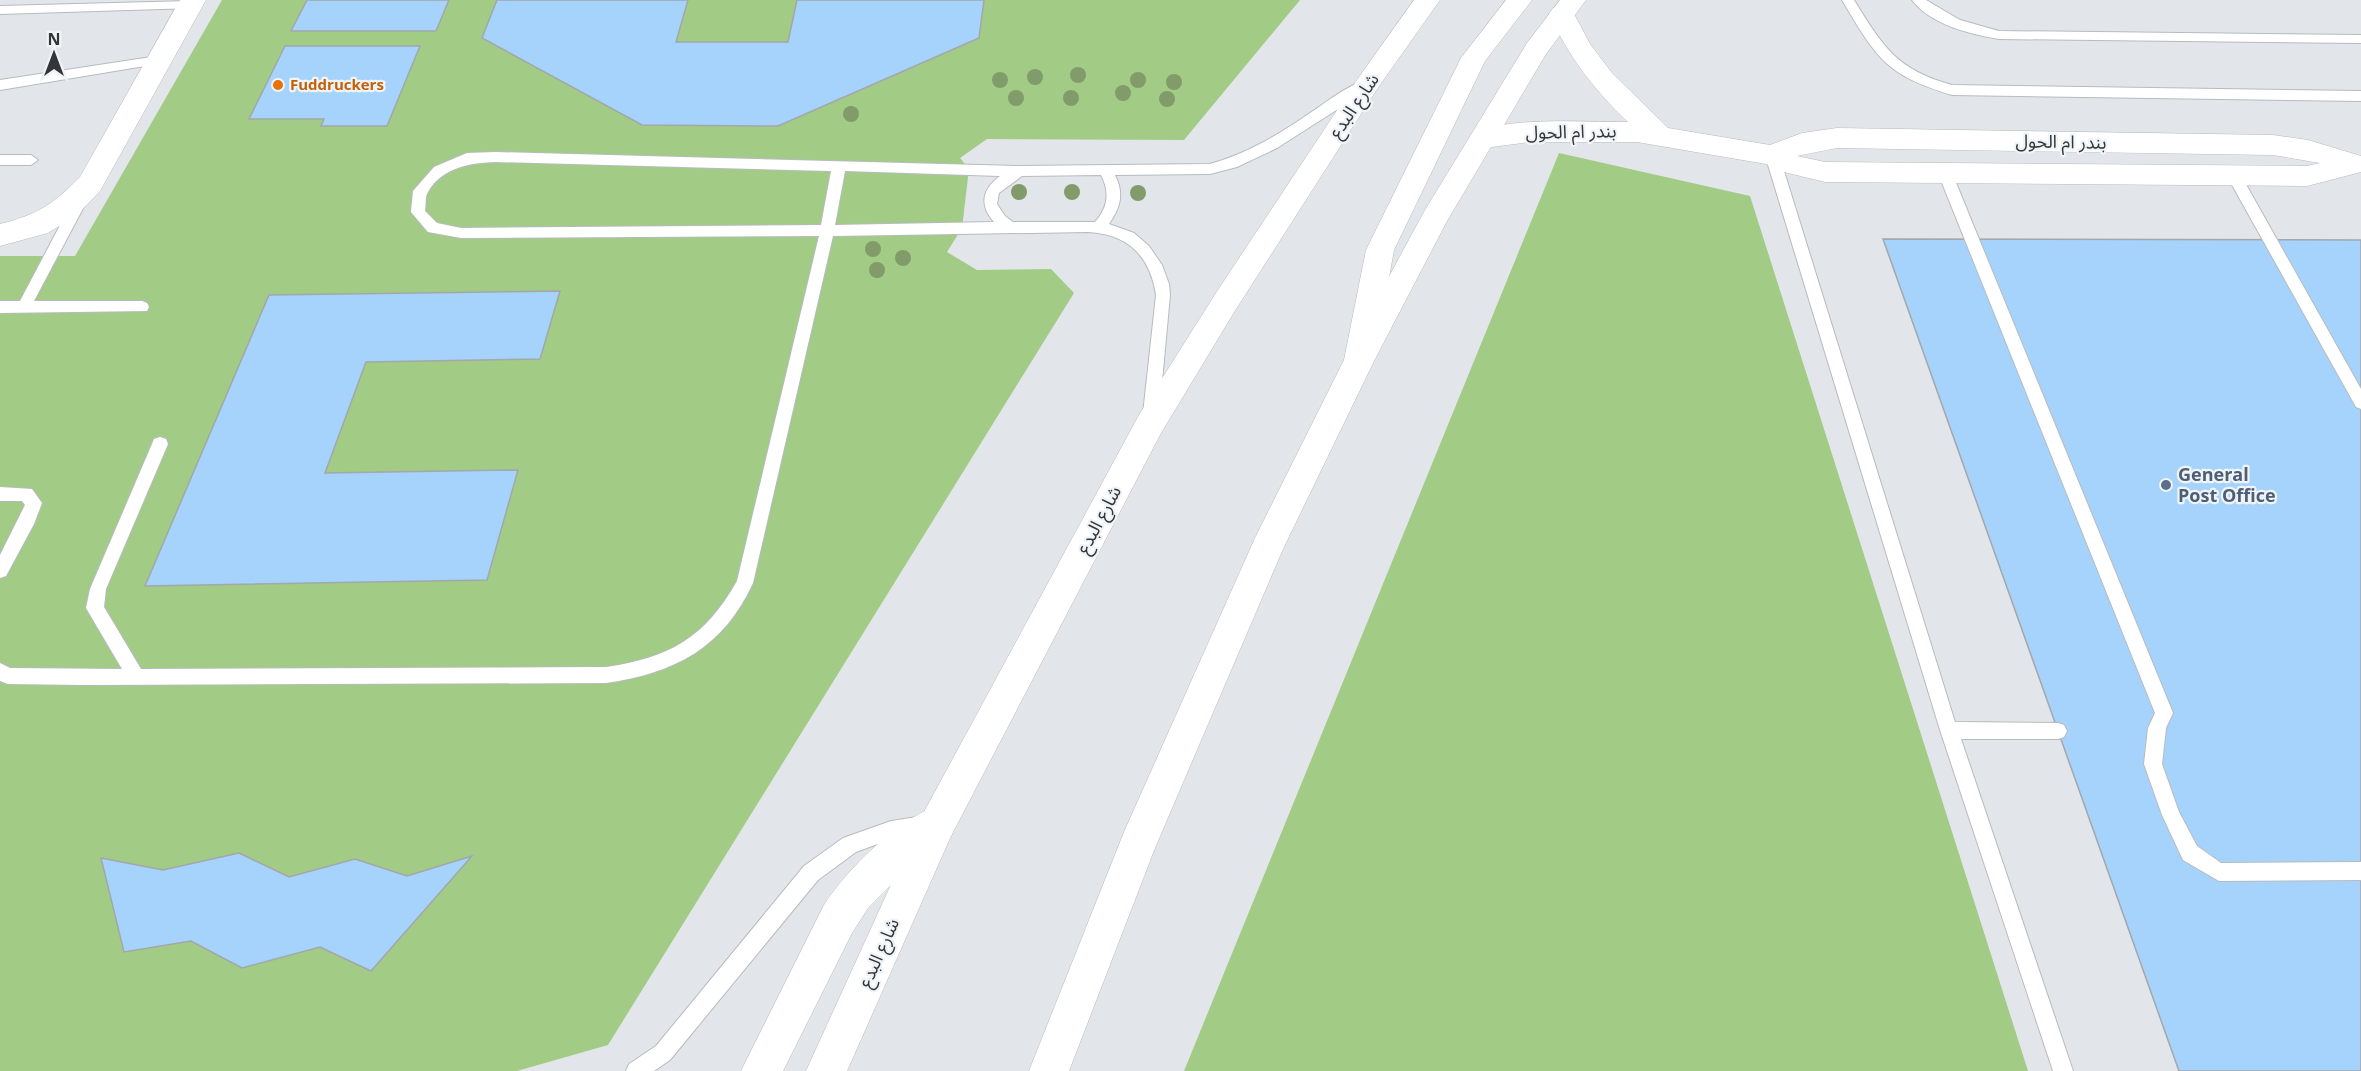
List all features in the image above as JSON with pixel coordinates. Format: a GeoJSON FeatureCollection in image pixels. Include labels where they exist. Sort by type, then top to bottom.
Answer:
{"type":"FeatureCollection","features":[{"type":"Feature","properties":{"kind":"main road","name":"شارع البدع"},"geometry":{"type":"LineString","coordinates":[[826,1071],[938,823],[1150,424],[1226,301],[1368,83],[1427,0]]}},
{"type":"Feature","properties":{"kind":"main road"},"geometry":{"type":"LineString","coordinates":[[1359,360],[1380,250],[1474,58],[1519,0]]}},
{"type":"Feature","properties":{"kind":"main road"},"geometry":{"type":"LineString","coordinates":[[0,235],[38,225],[67,208],[90,184],[191,2]]}},
{"type":"Feature","properties":{"kind":"main road"},"geometry":{"type":"LineString","coordinates":[[1049,1071],[1142,834],[1267,548],[1359,360],[1435,217],[1536,50],[1568,7]]}},
{"type":"Feature","properties":{"kind":"main road","name":"بندر ام الحول"},"geometry":{"type":"LineString","coordinates":[[1568,7],[1581,52],[1610,90],[1658,134]]}},
{"type":"Feature","properties":{"kind":"main road","name":"بندر ام الحول"},"geometry":{"type":"LineString","coordinates":[[1484,138],[1530,132],[1574,130],[1658,134],[1773,156],[1790,164],[1825,172],[2307,176],[2355,164]]}},
{"type":"Feature","properties":{"kind":"main road","name":"بندر ام الحول"},"geometry":{"type":"LineString","coordinates":[[1773,156],[1802,142],[1818,139],[1931,140],[2272,145],[2308,150],[2355,164]]}},
{"type":"Feature","properties":{"kind":"main road"},"geometry":{"type":"LineString","coordinates":[[760,1071],[838,919],[854,894],[897,852],[938,823]]}},
{"type":"Feature","properties":{"kind":"lane"},"geometry":{"type":"LineString","coordinates":[[1848,0],[1888,61],[1913,78],[1952,90],[2361,96]]}},
{"type":"Feature","properties":{"kind":"lane"},"geometry":{"type":"LineString","coordinates":[[1918,0],[1943,18],[1960,26],[1999,35],[2361,39]]}},
{"type":"Feature","properties":{"kind":"lane"},"geometry":{"type":"LineString","coordinates":[[0,10],[191,2]]}},
{"type":"Feature","properties":{"kind":"lane"},"geometry":{"type":"LineString","coordinates":[[0,86],[158,60]]}},
{"type":"Feature","properties":{"kind":"lane"},"geometry":{"type":"LineString","coordinates":[[1150,424],[1163,295],[1161,278],[1155,263],[1145,249],[1117,231],[1098,227],[1010,227],[827,231],[461,233],[433,228],[418,212],[420,191],[439,171],[467,158],[496,157],[1018,171],[1190,171],[1232,165],[1280,140],[1347,94],[1368,83]]}},
{"type":"Feature","properties":{"kind":"lane"},"geometry":{"type":"LineString","coordinates":[[1773,156],[1949,730],[2062,1071]]}},
{"type":"Feature","properties":{"kind":"lane"},"geometry":{"type":"LineString","coordinates":[[0,160],[31,160]]}},
{"type":"Feature","properties":{"kind":"lane"},"geometry":{"type":"LineString","coordinates":[[0,671],[8,676],[606,675],[635,672],[665,663],[692,648],[715,629],[728,614],[746,583],[827,231],[839,166]]}},
{"type":"Feature","properties":{"kind":"lane"},"geometry":{"type":"LineString","coordinates":[[1098,227],[1107,219],[1115,199],[1114,188],[1105,170]]}},
{"type":"Feature","properties":{"kind":"lane"},"geometry":{"type":"LineString","coordinates":[[1010,227],[996,218],[989,205],[992,191],[1002,179],[1018,171]]}},
{"type":"Feature","properties":{"kind":"lane"},"geometry":{"type":"LineString","coordinates":[[1945,173],[2164,713],[2157,728],[2153,764],[2171,815],[2190,852],[2219,872],[2361,871]]}},
{"type":"Feature","properties":{"kind":"lane"},"geometry":{"type":"LineString","coordinates":[[2235,176],[2361,403]]}},
{"type":"Feature","properties":{"kind":"lane"},"geometry":{"type":"LineString","coordinates":[[24,307],[90,184]]}},
{"type":"Feature","properties":{"kind":"lane"},"geometry":{"type":"LineString","coordinates":[[0,307],[142,307]]}},
{"type":"Feature","properties":{"kind":"lane"},"geometry":{"type":"LineString","coordinates":[[136,676],[95,608],[98,589],[159,444]]}},
{"type":"Feature","properties":{"kind":"lane"},"geometry":{"type":"LineString","coordinates":[[0,494],[26,494],[34,502],[28,519],[0,571]]}},
{"type":"Feature","properties":{"kind":"lane"},"geometry":{"type":"LineString","coordinates":[[1949,730],[2058,731]]}},
{"type":"Feature","properties":{"kind":"lane"},"geometry":{"type":"LineString","coordinates":[[636,1071],[663,1053],[811,873],[850,845],[891,830],[938,823]]}},
{"type":"Feature","properties":{"kind":"green space"},"geometry":{"type":"Polygon","coordinates":[[[222,0],[1300,0],[1184,140],[987,139],[960,158],[969,169],[962,228],[947,252],[977,270],[1051,269],[1074,293],[608,1045],[517,1071],[0,1071],[0,256],[75,256],[222,0]]]}},
{"type":"Feature","properties":{"kind":"green space"},"geometry":{"type":"Polygon","coordinates":[[[1559,153],[1750,196],[2028,1071],[1184,1071],[1559,153]]]}},
{"type":"Feature","properties":{"kind":"building"},"geometry":{"type":"Polygon","coordinates":[[[307,0],[449,0],[436,31],[291,31],[307,0]]]}},
{"type":"Feature","properties":{"kind":"building"},"geometry":{"type":"Polygon","coordinates":[[[497,0],[688,0],[676,42],[788,42],[797,0],[984,0],[979,38],[778,126],[642,125],[482,38],[497,0]]]}},
{"type":"Feature","properties":{"kind":"building"},"geometry":{"type":"Polygon","coordinates":[[[285,46],[420,46],[387,126],[321,126],[324,119],[249,119],[285,46]]]}},
{"type":"Feature","properties":{"kind":"building","name":"General Post Office"},"geometry":{"type":"Polygon","coordinates":[[[1883,239],[2361,240],[2361,1071],[2179,1071],[1883,239]]]}},
{"type":"Feature","properties":{"kind":"building"},"geometry":{"type":"Polygon","coordinates":[[[560,291],[540,359],[366,362],[325,473],[518,470],[487,580],[145,586],[269,295],[560,291]]]}},
{"type":"Feature","properties":{"kind":"building"},"geometry":{"type":"Polygon","coordinates":[[[239,853],[289,877],[355,859],[407,876],[472,856],[371,971],[320,947],[242,968],[191,941],[124,952],[101,858],[163,870],[239,853]]]}},
{"type":"Feature","properties":{"kind":"place","name":"Fuddruckers"},"geometry":{"type":"Point","coordinates":[278,85]}},
{"type":"Feature","properties":{"kind":"place","name":"General Post Office"},"geometry":{"type":"Point","coordinates":[2166,485]}}]}
